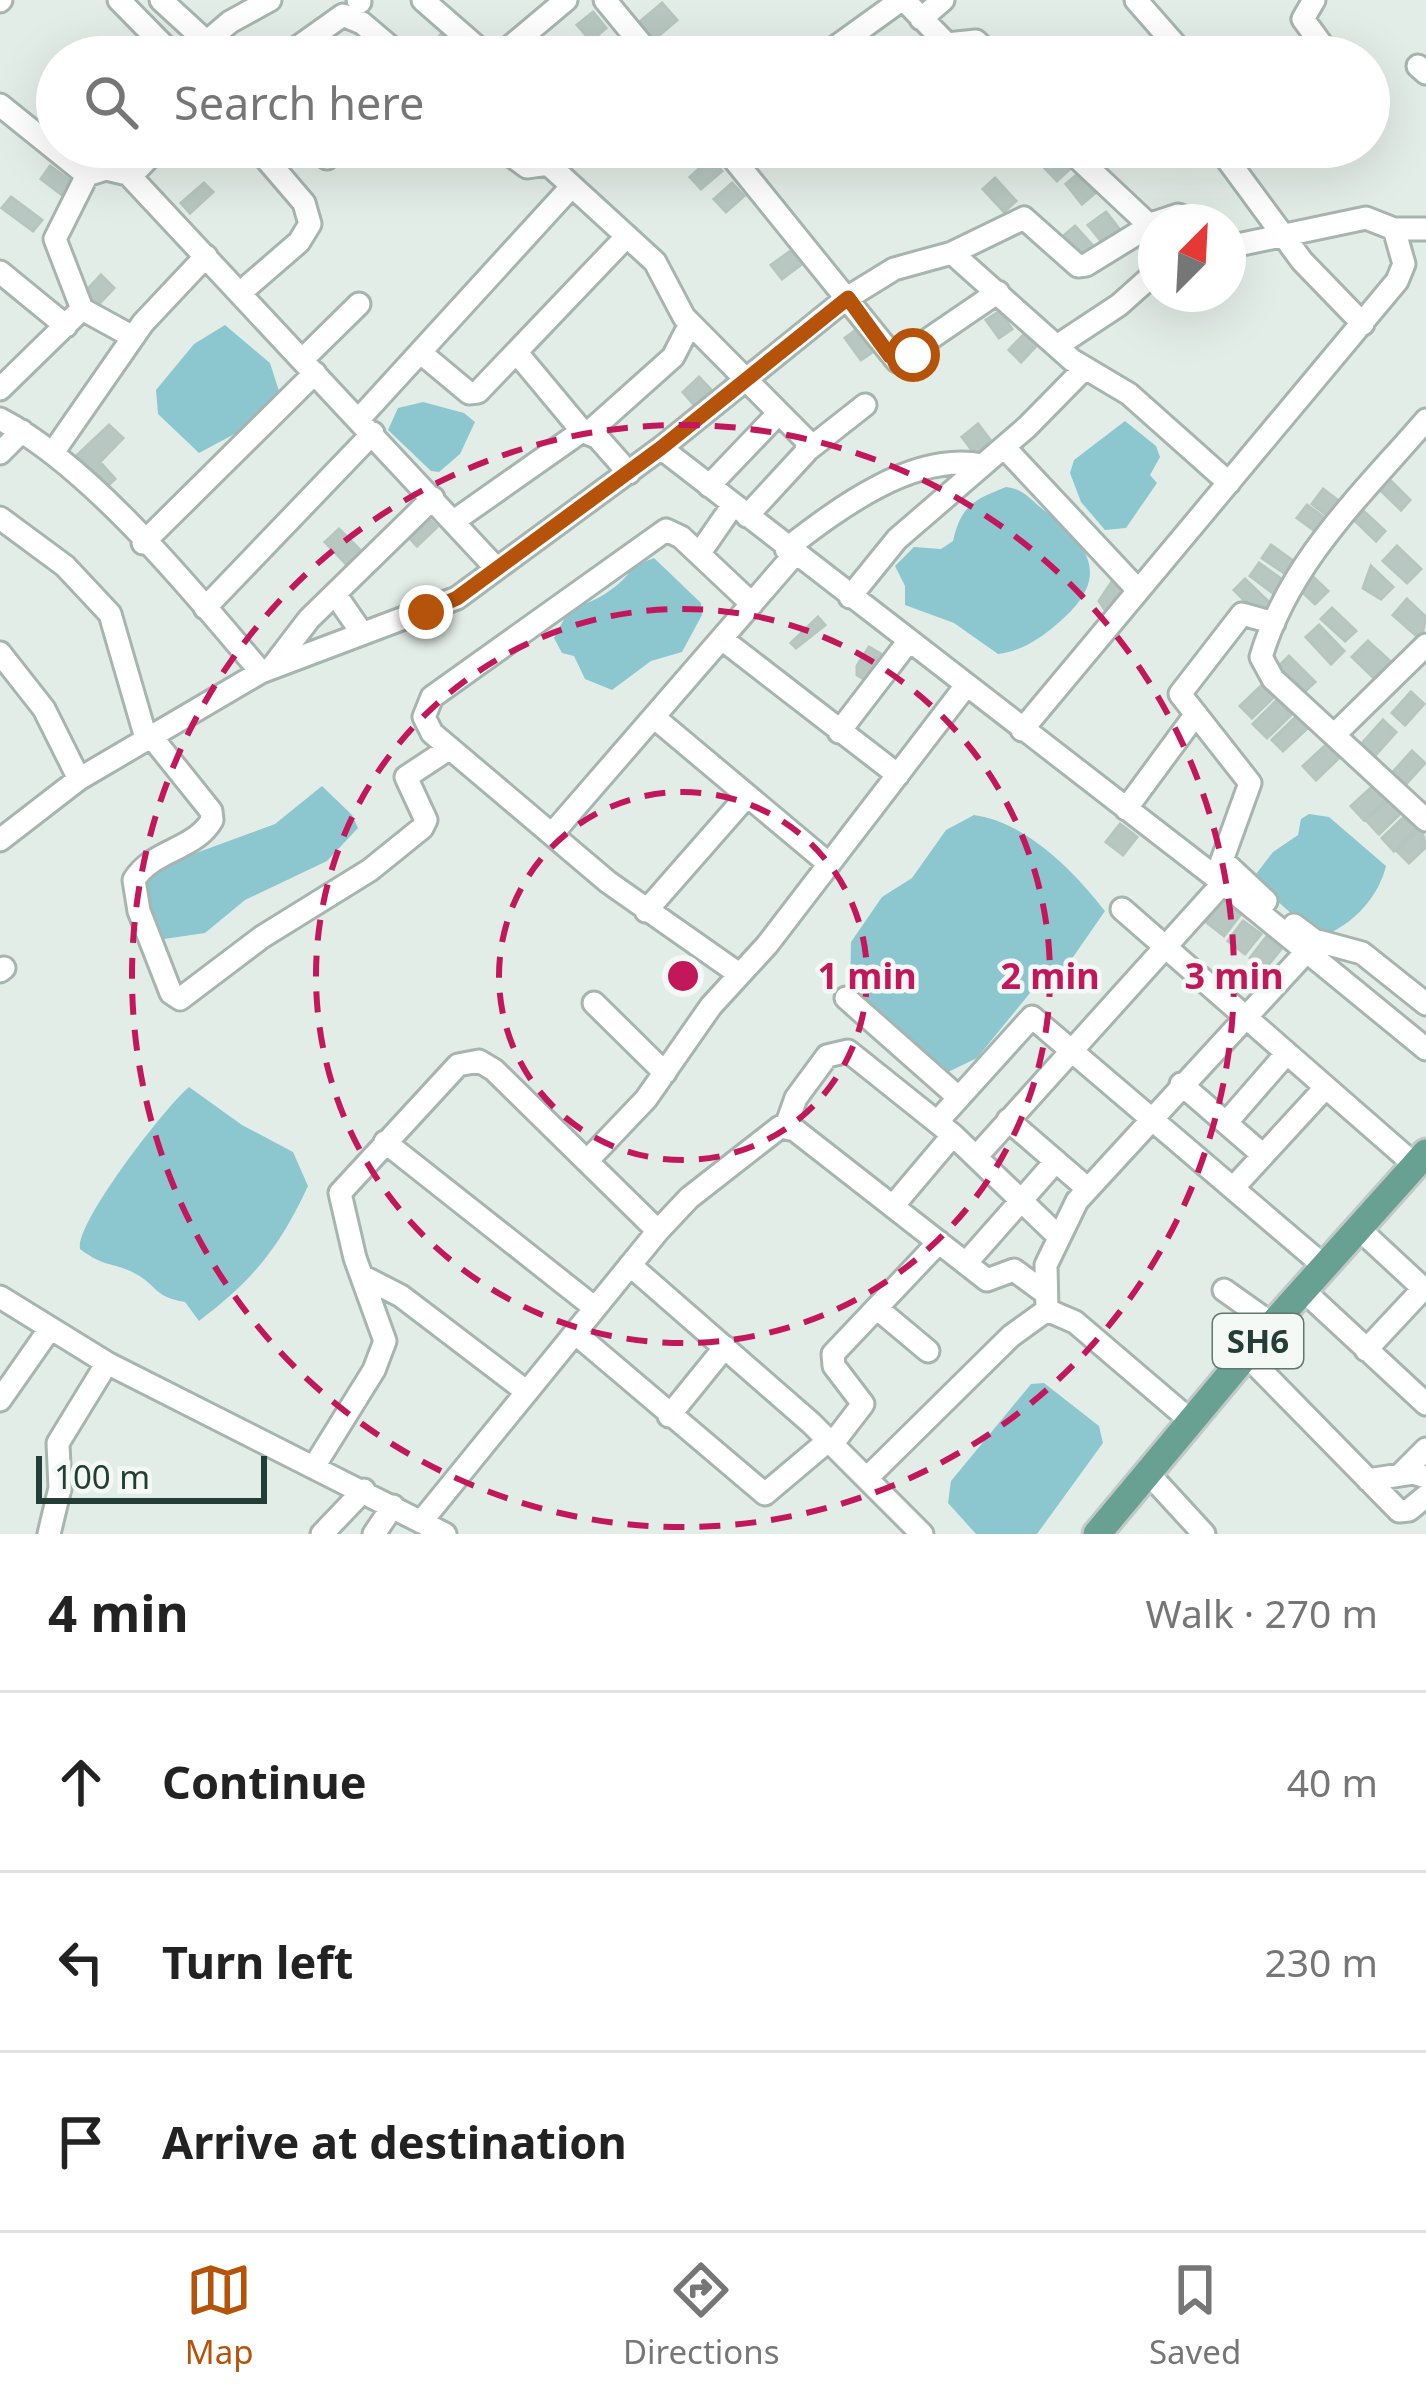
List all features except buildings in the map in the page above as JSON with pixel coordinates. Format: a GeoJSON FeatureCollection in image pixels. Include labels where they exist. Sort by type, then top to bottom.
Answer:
{"type":"FeatureCollection","features":[{"type":"Feature","properties":{"kind":"main road","name":"SH6"},"geometry":{"type":"LineString","coordinates":[[1097,1534],[1246,1355],[1420,1159]]}},
{"type":"Feature","properties":{"kind":"street"},"geometry":{"type":"LineString","coordinates":[[119,0],[154,36]]}},
{"type":"Feature","properties":{"kind":"street"},"geometry":{"type":"LineString","coordinates":[[161,0],[185,36]]}},
{"type":"Feature","properties":{"kind":"street"},"geometry":{"type":"LineString","coordinates":[[217,36],[270,0]]}},
{"type":"Feature","properties":{"kind":"street"},"geometry":{"type":"LineString","coordinates":[[423,0],[463,36]]}},
{"type":"Feature","properties":{"kind":"street"},"geometry":{"type":"LineString","coordinates":[[523,36],[566,0]]}},
{"type":"Feature","properties":{"kind":"street"},"geometry":{"type":"LineString","coordinates":[[605,0],[635,36]]}},
{"type":"Feature","properties":{"kind":"street"},"geometry":{"type":"LineString","coordinates":[[852,36],[903,0],[939,36]]}},
{"type":"Feature","properties":{"kind":"street"},"geometry":{"type":"LineString","coordinates":[[921,19],[943,0]]}},
{"type":"Feature","properties":{"kind":"street"},"geometry":{"type":"LineString","coordinates":[[1136,0],[1168,36]]}},
{"type":"Feature","properties":{"kind":"street"},"geometry":{"type":"LineString","coordinates":[[1314,0],[1303,19],[1315,36]]}},
{"type":"Feature","properties":{"kind":"street"},"geometry":{"type":"LineString","coordinates":[[310,36],[357,5],[380,36]]}},
{"type":"Feature","properties":{"kind":"street"},"geometry":{"type":"LineString","coordinates":[[0,135],[7,111],[36,135]]}},
{"type":"Feature","properties":{"kind":"street"},"geometry":{"type":"LineString","coordinates":[[77,168],[87,176]]}},
{"type":"Feature","properties":{"kind":"street"},"geometry":{"type":"LineString","coordinates":[[129,176],[137,168]]}},
{"type":"Feature","properties":{"kind":"street"},"geometry":{"type":"LineString","coordinates":[[240,293],[299,242],[310,224],[304,203],[274,168]]}},
{"type":"Feature","properties":{"kind":"street"},"geometry":{"type":"LineString","coordinates":[[552,168],[662,271],[690,324],[747,379],[776,416],[807,441],[809,449]]}},
{"type":"Feature","properties":{"kind":"street"},"geometry":{"type":"LineString","coordinates":[[741,168],[890,356],[903,362],[998,292]]}},
{"type":"Feature","properties":{"kind":"street"},"geometry":{"type":"LineString","coordinates":[[1090,168],[1138,209]]}},
{"type":"Feature","properties":{"kind":"street"},"geometry":{"type":"LineString","coordinates":[[1238,168],[1319,281],[1363,324]]}},
{"type":"Feature","properties":{"kind":"street"},"geometry":{"type":"LineString","coordinates":[[133,337],[82,309],[55,239],[87,176],[106,169],[129,176],[496,568]]}},
{"type":"Feature","properties":{"kind":"street"},"geometry":{"type":"LineString","coordinates":[[205,608],[366,426],[421,353],[572,186]]}},
{"type":"Feature","properties":{"kind":"street"},"geometry":{"type":"LineString","coordinates":[[0,840],[79,779],[266,670],[457,598],[629,473],[848,298],[894,269],[952,253],[1024,218],[1070,259],[1086,265],[1138,233]]}},
{"type":"Feature","properties":{"kind":"street"},"geometry":{"type":"LineString","coordinates":[[1246,243],[1366,218],[1394,229],[1426,230]]}},
{"type":"Feature","properties":{"kind":"street"},"geometry":{"type":"LineString","coordinates":[[1022,730],[1363,324],[1404,264],[1394,229]]}},
{"type":"Feature","properties":{"kind":"street"},"geometry":{"type":"LineString","coordinates":[[421,353],[474,394],[628,236]]}},
{"type":"Feature","properties":{"kind":"street"},"geometry":{"type":"LineString","coordinates":[[952,253],[1057,346],[1129,394],[1229,483]]}},
{"type":"Feature","properties":{"kind":"street"},"geometry":{"type":"LineString","coordinates":[[54,451],[124,359],[133,337],[206,256]]}},
{"type":"Feature","properties":{"kind":"street"},"geometry":{"type":"LineString","coordinates":[[0,272],[66,326]]}},
{"type":"Feature","properties":{"kind":"street"},"geometry":{"type":"LineString","coordinates":[[1057,346],[1138,288]]}},
{"type":"Feature","properties":{"kind":"street"},"geometry":{"type":"LineString","coordinates":[[143,543],[309,366],[359,304]]}},
{"type":"Feature","properties":{"kind":"street"},"geometry":{"type":"LineString","coordinates":[[0,389],[82,309]]}},
{"type":"Feature","properties":{"kind":"street"},"geometry":{"type":"LineString","coordinates":[[454,521],[586,431],[673,357],[690,324]]}},
{"type":"Feature","properties":{"kind":"street"},"geometry":{"type":"LineString","coordinates":[[517,353],[629,473]]}},
{"type":"Feature","properties":{"kind":"street"},"geometry":{"type":"LineString","coordinates":[[850,597],[897,539],[1004,447],[1085,368]]}},
{"type":"Feature","properties":{"kind":"street"},"geometry":{"type":"LineString","coordinates":[[699,554],[809,449],[865,405]]}},
{"type":"Feature","properties":{"kind":"street"},"geometry":{"type":"LineString","coordinates":[[709,486],[776,416]]}},
{"type":"Feature","properties":{"kind":"street"},"geometry":{"type":"LineString","coordinates":[[0,419],[54,451],[266,670]]}},
{"type":"Feature","properties":{"kind":"street"},"geometry":{"type":"LineString","coordinates":[[1426,421],[1319,541],[1274,623],[1262,667],[1426,820]]}},
{"type":"Feature","properties":{"kind":"street"},"geometry":{"type":"LineString","coordinates":[[0,453],[22,431]]}},
{"type":"Feature","properties":{"kind":"street"},"geometry":{"type":"LineString","coordinates":[[1004,447],[1137,590]]}},
{"type":"Feature","properties":{"kind":"street"},"geometry":{"type":"LineString","coordinates":[[661,448],[1126,809],[1307,935],[1362,953],[1426,1004]]}},
{"type":"Feature","properties":{"kind":"street"},"geometry":{"type":"LineString","coordinates":[[552,834],[752,604],[790,552],[849,503],[940,462],[982,464]]}},
{"type":"Feature","properties":{"kind":"street"},"geometry":{"type":"LineString","coordinates":[[266,670],[334,594],[434,498]]}},
{"type":"Feature","properties":{"kind":"street"},"geometry":{"type":"LineString","coordinates":[[0,518],[64,566],[110,614],[148,736],[211,811],[212,820],[199,836],[148,864],[134,880],[146,931],[172,993],[180,999],[262,937],[370,870],[422,828],[426,820],[406,777],[450,748]]}},
{"type":"Feature","properties":{"kind":"street"},"geometry":{"type":"LineString","coordinates":[[739,974],[646,911],[552,834],[426,725],[425,710],[432,697],[575,599],[659,532],[674,532],[752,604]]}},
{"type":"Feature","properties":{"kind":"street"},"geometry":{"type":"LineString","coordinates":[[334,594],[362,633]]}},
{"type":"Feature","properties":{"kind":"street"},"geometry":{"type":"LineString","coordinates":[[976,1156],[1164,946],[1220,871],[1250,783],[1181,689],[1236,619],[1251,613],[1274,623]]}},
{"type":"Feature","properties":{"kind":"street"},"geometry":{"type":"LineString","coordinates":[[722,639],[898,775]]}},
{"type":"Feature","properties":{"kind":"street"},"geometry":{"type":"LineString","coordinates":[[839,732],[908,642]]}},
{"type":"Feature","properties":{"kind":"street"},"geometry":{"type":"LineString","coordinates":[[1334,735],[1426,645]]}},
{"type":"Feature","properties":{"kind":"street"},"geometry":{"type":"LineString","coordinates":[[0,653],[44,709],[79,779]]}},
{"type":"Feature","properties":{"kind":"street"},"geometry":{"type":"LineString","coordinates":[[586,1161],[665,1073],[965,686]]}},
{"type":"Feature","properties":{"kind":"street"},"geometry":{"type":"LineString","coordinates":[[1126,809],[1196,714]]}},
{"type":"Feature","properties":{"kind":"street"},"geometry":{"type":"LineString","coordinates":[[655,718],[829,864]]}},
{"type":"Feature","properties":{"kind":"street"},"geometry":{"type":"LineString","coordinates":[[646,911],[746,796]]}},
{"type":"Feature","properties":{"kind":"street"},"geometry":{"type":"LineString","coordinates":[[1220,871],[1307,951],[1426,1049]]}},
{"type":"Feature","properties":{"kind":"street"},"geometry":{"type":"LineString","coordinates":[[1122,909],[1325,1088],[1420,1159]]}},
{"type":"Feature","properties":{"kind":"street"},"geometry":{"type":"LineString","coordinates":[[867,1478],[1045,1301],[1046,1265],[1088,1189],[1307,951]]}},
{"type":"Feature","properties":{"kind":"street"},"geometry":{"type":"LineString","coordinates":[[846,998],[958,1097]]}},
{"type":"Feature","properties":{"kind":"street"},"geometry":{"type":"LineString","coordinates":[[594,1004],[665,1073]]}},
{"type":"Feature","properties":{"kind":"street"},"geometry":{"type":"LineString","coordinates":[[893,1206],[945,1128],[958,1097],[1028,1017],[1153,1117],[1324,1266]]}},
{"type":"Feature","properties":{"kind":"street"},"geometry":{"type":"LineString","coordinates":[[421,1522],[658,1231],[689,1198],[786,1126],[803,1088],[827,1056],[842,1050],[945,1128],[1058,1236]]}},
{"type":"Feature","properties":{"kind":"street"},"geometry":{"type":"LineString","coordinates":[[1226,1123],[1286,1054]]}},
{"type":"Feature","properties":{"kind":"street"},"geometry":{"type":"LineString","coordinates":[[315,1465],[384,1351],[384,1332],[362,1276],[340,1193],[458,1065],[472,1060],[494,1070],[658,1231]]}},
{"type":"Feature","properties":{"kind":"street"},"geometry":{"type":"LineString","coordinates":[[1180,1084],[1263,1155]]}},
{"type":"Feature","properties":{"kind":"street"},"geometry":{"type":"LineString","coordinates":[[1234,1187],[1325,1088]]}},
{"type":"Feature","properties":{"kind":"street"},"geometry":{"type":"LineString","coordinates":[[1008,1120],[1088,1189]]}},
{"type":"Feature","properties":{"kind":"street"},"geometry":{"type":"LineString","coordinates":[[786,1126],[992,1282],[1014,1270],[1191,1421]]}},
{"type":"Feature","properties":{"kind":"street"},"geometry":{"type":"LineString","coordinates":[[385,1142],[595,1308]]}},
{"type":"Feature","properties":{"kind":"street"},"geometry":{"type":"LineString","coordinates":[[966,1263],[1056,1161]]}},
{"type":"Feature","properties":{"kind":"street"},"geometry":{"type":"LineString","coordinates":[[1358,1228],[1421,1285],[1366,1350]]}},
{"type":"Feature","properties":{"kind":"street"},"geometry":{"type":"LineString","coordinates":[[575,1333],[765,1494],[831,1442],[863,1405],[834,1366],[833,1354],[939,1242]]}},
{"type":"Feature","properties":{"kind":"street"},"geometry":{"type":"LineString","coordinates":[[630,1265],[831,1442],[922,1534]]}},
{"type":"Feature","properties":{"kind":"street"},"geometry":{"type":"LineString","coordinates":[[362,1276],[401,1296],[527,1392]]}},
{"type":"Feature","properties":{"kind":"street"},"geometry":{"type":"LineString","coordinates":[[1224,1290],[1273,1324]]}},
{"type":"Feature","properties":{"kind":"street"},"geometry":{"type":"LineString","coordinates":[[1303,1290],[1426,1404]]}},
{"type":"Feature","properties":{"kind":"street"},"geometry":{"type":"LineString","coordinates":[[4,1308],[446,1534]]}},
{"type":"Feature","properties":{"kind":"street"},"geometry":{"type":"LineString","coordinates":[[879,1310],[928,1351]]}},
{"type":"Feature","properties":{"kind":"street"},"geometry":{"type":"LineString","coordinates":[[0,1400],[49,1330]]}},
{"type":"Feature","properties":{"kind":"street"},"geometry":{"type":"LineString","coordinates":[[669,1416],[725,1347]]}},
{"type":"Feature","properties":{"kind":"street"},"geometry":{"type":"LineString","coordinates":[[1246,1355],[1399,1511],[1409,1510],[1426,1496]]}},
{"type":"Feature","properties":{"kind":"street"},"geometry":{"type":"LineString","coordinates":[[49,1534],[60,1488],[58,1443],[106,1363]]}},
{"type":"Feature","properties":{"kind":"street"},"geometry":{"type":"LineString","coordinates":[[1401,1474],[1426,1449]]}},
{"type":"Feature","properties":{"kind":"street"},"geometry":{"type":"LineString","coordinates":[[1148,1473],[1204,1534]]}},
{"type":"Feature","properties":{"kind":"street"},"geometry":{"type":"LineString","coordinates":[[1367,1480],[1401,1474],[1426,1478]]}},
{"type":"Feature","properties":{"kind":"street"},"geometry":{"type":"LineString","coordinates":[[322,1534],[364,1490]]}},
{"type":"Feature","properties":{"kind":"street"},"geometry":{"type":"LineString","coordinates":[[374,1534],[392,1506]]}},
{"type":"Feature","properties":{"kind":"water"},"geometry":{"type":"Polygon","coordinates":[[[225,325],[270,363],[279,391],[242,430],[199,453],[158,414],[156,390],[194,344],[225,325]]]}},
{"type":"Feature","properties":{"kind":"water"},"geometry":{"type":"Polygon","coordinates":[[[423,402],[464,413],[475,422],[460,454],[439,472],[431,471],[388,430],[398,408],[423,402]]]}},
{"type":"Feature","properties":{"kind":"water"},"geometry":{"type":"Polygon","coordinates":[[[1125,421],[1156,446],[1160,457],[1150,475],[1157,483],[1126,528],[1105,530],[1081,502],[1070,473],[1074,460],[1125,421]]]}},
{"type":"Feature","properties":{"kind":"water"},"geometry":{"type":"Polygon","coordinates":[[[1006,487],[1027,496],[1075,538],[1089,565],[1089,579],[1074,608],[1051,629],[1022,647],[998,654],[954,623],[905,605],[905,586],[895,566],[914,547],[941,549],[953,541],[970,506],[1006,487]]]}},
{"type":"Feature","properties":{"kind":"water"},"geometry":{"type":"Polygon","coordinates":[[[654,558],[701,603],[702,615],[682,652],[651,661],[612,690],[585,679],[574,656],[562,653],[554,638],[570,608],[606,593],[633,566],[654,558]]]}},
{"type":"Feature","properties":{"kind":"water"},"geometry":{"type":"Polygon","coordinates":[[[322,786],[352,815],[358,828],[327,861],[245,900],[205,933],[164,939],[140,889],[155,868],[275,824],[322,786]]]}},
{"type":"Feature","properties":{"kind":"water"},"geometry":{"type":"Polygon","coordinates":[[[1309,814],[1329,817],[1386,866],[1366,906],[1330,933],[1303,924],[1257,883],[1256,874],[1273,852],[1298,835],[1301,819],[1309,814]]]}},
{"type":"Feature","properties":{"kind":"water"},"geometry":{"type":"Polygon","coordinates":[[[974,815],[1030,838],[1064,865],[1105,911],[1071,960],[1030,993],[977,1058],[944,1074],[850,993],[851,942],[882,897],[912,878],[946,830],[974,815]]]}},
{"type":"Feature","properties":{"kind":"water"},"geometry":{"type":"Polygon","coordinates":[[[189,1087],[242,1125],[293,1152],[308,1186],[263,1261],[199,1321],[185,1302],[161,1294],[142,1277],[80,1249],[82,1235],[106,1191],[189,1087]]]}},
{"type":"Feature","properties":{"kind":"water"},"geometry":{"type":"Polygon","coordinates":[[[1044,1383],[1099,1426],[1103,1443],[1037,1534],[976,1534],[948,1503],[951,1481],[1031,1384],[1044,1383]]]}},
{"type":"Feature","properties":{"kind":"route"},"geometry":{"type":"LineString","coordinates":[[426,612],[457,598],[629,473],[848,298],[890,356],[903,362],[913,355]]}}]}
